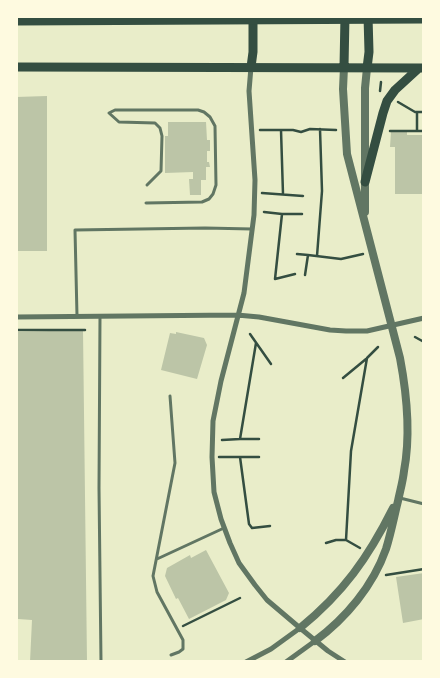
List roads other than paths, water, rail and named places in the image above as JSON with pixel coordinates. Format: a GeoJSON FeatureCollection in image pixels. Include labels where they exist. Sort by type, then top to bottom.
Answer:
{"type":"FeatureCollection","features":[{"type":"Feature","properties":{"kind":"highway"},"geometry":{"type":"LineString","coordinates":[[16,20],[424,18]]}},
{"type":"Feature","properties":{"kind":"main road"},"geometry":{"type":"LineString","coordinates":[[251,67],[253,52],[252,16]]}},
{"type":"Feature","properties":{"kind":"main road"},"geometry":{"type":"LineString","coordinates":[[344,16],[344,67]]}},
{"type":"Feature","properties":{"kind":"main road"},"geometry":{"type":"LineString","coordinates":[[367,68],[369,52],[368,16]]}},
{"type":"Feature","properties":{"kind":"main road"},"geometry":{"type":"LineString","coordinates":[[16,67],[422,68]]}},
{"type":"Feature","properties":{"kind":"main road"},"geometry":{"type":"LineString","coordinates":[[365,182],[387,101],[395,90],[422,68]]}},
{"type":"Feature","properties":{"kind":"street"},"geometry":{"type":"LineString","coordinates":[[251,67],[248,91],[255,190],[253,229],[244,293],[221,381],[212,429],[213,482],[217,506],[224,528],[239,563],[255,585],[271,603],[315,641],[345,662]]}},
{"type":"Feature","properties":{"kind":"street"},"geometry":{"type":"LineString","coordinates":[[286,662],[329,630],[368,585],[386,550],[404,471],[407,448],[407,409],[400,358],[347,154],[343,89],[344,67]]}},
{"type":"Feature","properties":{"kind":"street"},"geometry":{"type":"LineString","coordinates":[[365,224],[365,88],[367,68]]}},
{"type":"Feature","properties":{"kind":"street"},"geometry":{"type":"LineString","coordinates":[[16,317],[237,315],[259,316],[330,330],[346,331],[363,331],[424,318]]}},
{"type":"Feature","properties":{"kind":"street"},"geometry":{"type":"LineString","coordinates":[[246,662],[271,649],[300,628],[330,602],[352,575],[378,536],[398,498]]}},
{"type":"Feature","properties":{"kind":"lane"},"geometry":{"type":"LineString","coordinates":[[146,203],[202,202],[209,199],[213,194],[216,185],[215,126],[210,117],[198,110],[114,110],[108,113],[119,122],[155,124],[160,128],[162,136],[161,171],[147,185]]}},
{"type":"Feature","properties":{"kind":"lane"},"geometry":{"type":"LineString","coordinates":[[77,316],[75,230],[253,229]]}},
{"type":"Feature","properties":{"kind":"lane"},"geometry":{"type":"LineString","coordinates":[[100,316],[101,662]]}},
{"type":"Feature","properties":{"kind":"lane"},"geometry":{"type":"LineString","coordinates":[[170,396],[175,463],[154,576],[157,592],[183,640],[183,649],[172,655]]}},
{"type":"Feature","properties":{"kind":"lane"},"geometry":{"type":"LineString","coordinates":[[398,498],[424,504]]}},
{"type":"Feature","properties":{"kind":"lane"},"geometry":{"type":"LineString","coordinates":[[157,559],[224,528]]}}]}
